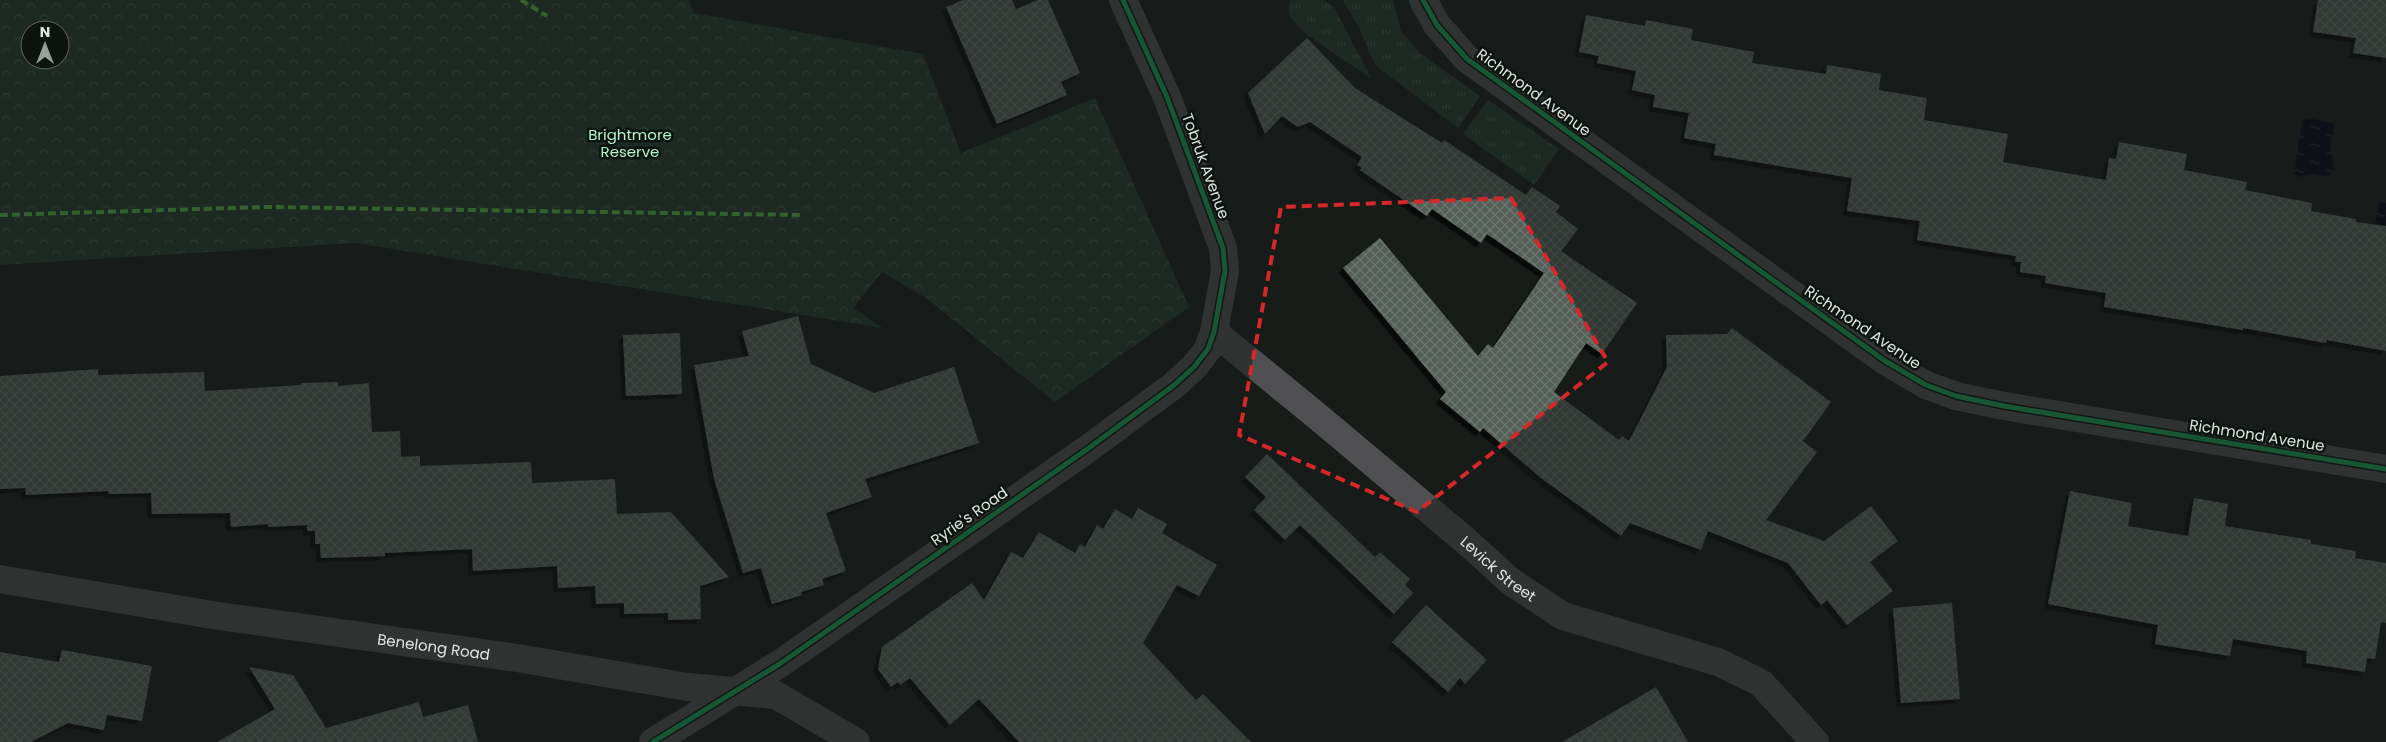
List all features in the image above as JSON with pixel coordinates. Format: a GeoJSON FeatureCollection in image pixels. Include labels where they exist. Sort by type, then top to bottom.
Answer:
{"type":"FeatureCollection","features":[{"type":"Feature","properties":{"kind":"street","name":"Tobruk Avenue"},"geometry":{"type":"LineString","coordinates":[[1122,0],[1167,97],[1223,248],[1225,271],[1211,341]]}},
{"type":"Feature","properties":{"kind":"street","name":"Richmond Avenue"},"geometry":{"type":"LineString","coordinates":[[1423,0],[1437,25],[1467,59],[1886,361],[1926,385],[1956,396],[2004,406],[2386,469]]}},
{"type":"Feature","properties":{"kind":"street","name":"Ryrie's Road"},"geometry":{"type":"LineString","coordinates":[[653,742],[781,663],[1086,450],[1174,386],[1194,367],[1211,341]]}},
{"type":"Feature","properties":{"kind":"street","name":"Levick Street"},"geometry":{"type":"LineString","coordinates":[[1211,341],[1332,428],[1466,541],[1510,581],[1564,616],[1718,662],[1761,683],[1815,742]]}},
{"type":"Feature","properties":{"kind":"street","name":"Benelong Road"},"geometry":{"type":"LineString","coordinates":[[0,579],[212,615],[517,658],[688,687],[776,695],[856,742]]}},
{"type":"Feature","properties":{"kind":"highlighted area"},"geometry":{"type":"Polygon","coordinates":[[[1511,198],[1608,362],[1417,512],[1239,435],[1281,207],[1511,198]]]}},
{"type":"Feature","properties":{"kind":"green space","name":"Brightmore Reserve"},"geometry":{"type":"Polygon","coordinates":[[[0,0],[688,0],[694,13],[923,54],[961,153],[1095,98],[1189,307],[1055,402],[926,298],[882,272],[853,308],[883,328],[355,243],[0,265],[0,0]]]}},
{"type":"Feature","properties":{"kind":"green space"},"geometry":{"type":"Polygon","coordinates":[[[1290,0],[1324,0],[1334,7],[1371,78],[1316,41],[1297,25],[1290,14],[1290,0]]]}},
{"type":"Feature","properties":{"kind":"green space"},"geometry":{"type":"Polygon","coordinates":[[[1343,0],[1393,0],[1401,31],[1421,54],[1480,96],[1458,128],[1375,65],[1359,28],[1343,0]]]}},
{"type":"Feature","properties":{"kind":"green space"},"geometry":{"type":"Polygon","coordinates":[[[1488,100],[1559,149],[1534,185],[1463,134],[1488,100]]]}},
{"type":"Feature","properties":{"kind":"water"},"geometry":{"type":"Polygon","coordinates":[[[2303,117],[2333,123],[2331,149],[2334,170],[2328,177],[2313,174],[2298,177],[2294,173],[2303,117]]]}},
{"type":"Feature","properties":{"kind":"water"},"geometry":{"type":"Polygon","coordinates":[[[2379,202],[2386,203],[2386,246],[2365,280],[2379,202]]]}},
{"type":"Feature","properties":{"kind":"building"},"geometry":{"type":"Polygon","coordinates":[[[963,0],[1012,0],[1016,9],[1038,0],[1048,0],[1080,73],[1061,82],[1067,95],[997,124],[946,7],[963,0]]]}},
{"type":"Feature","properties":{"kind":"building"},"geometry":{"type":"Polygon","coordinates":[[[2318,0],[2386,0],[2386,58],[2353,53],[2356,38],[2313,32],[2318,0]]]}},
{"type":"Feature","properties":{"kind":"building"},"geometry":{"type":"Polygon","coordinates":[[[1586,15],[1645,26],[1646,20],[1693,29],[1691,40],[1754,52],[1752,63],[1826,74],[1827,65],[1881,74],[1879,90],[1927,98],[1924,120],[2008,134],[2003,162],[2106,180],[2109,158],[2116,159],[2119,142],[2187,154],[2184,170],[2247,182],[2245,190],[2312,203],[2311,211],[2356,219],[2356,222],[2386,226],[2386,351],[2327,340],[2326,343],[2243,328],[2243,330],[2104,307],[2106,293],[2045,283],[2046,276],[2020,272],[2021,262],[2015,262],[2016,256],[1917,240],[1920,221],[1847,211],[1852,178],[1714,155],[1716,144],[1684,138],[1689,113],[1653,107],[1655,95],[1632,90],[1636,71],[1597,63],[1599,56],[1579,52],[1586,15]]]}},
{"type":"Feature","properties":{"kind":"building"},"geometry":{"type":"Polygon","coordinates":[[[1307,38],[1355,88],[1442,143],[1444,140],[1526,195],[1532,187],[1560,206],[1556,212],[1578,229],[1561,251],[1637,303],[1602,354],[1586,343],[1554,392],[1619,440],[1622,436],[1629,441],[1667,367],[1666,335],[1727,334],[1732,328],[1831,402],[1803,441],[1817,452],[1766,520],[1824,541],[1871,506],[1898,541],[1870,562],[1893,591],[1847,625],[1827,600],[1821,605],[1788,563],[1708,531],[1701,550],[1630,523],[1621,536],[1541,478],[1483,428],[1480,432],[1440,399],[1446,392],[1343,268],[1380,238],[1478,356],[1488,344],[1493,348],[1544,273],[1487,234],[1481,243],[1432,209],[1427,216],[1360,170],[1362,168],[1357,165],[1362,157],[1310,122],[1298,127],[1282,116],[1265,134],[1248,93],[1307,38]]]}},
{"type":"Feature","properties":{"kind":"building"},"geometry":{"type":"Polygon","coordinates":[[[798,316],[811,364],[874,393],[954,367],[979,443],[865,479],[872,497],[826,513],[846,571],[822,579],[824,585],[801,592],[802,595],[772,604],[761,568],[743,573],[714,479],[694,365],[749,356],[742,331],[798,316]]]}},
{"type":"Feature","properties":{"kind":"building"},"geometry":{"type":"Polygon","coordinates":[[[680,333],[682,394],[626,396],[623,335],[680,333]]]}},
{"type":"Feature","properties":{"kind":"building"},"geometry":{"type":"Polygon","coordinates":[[[98,369],[98,375],[204,372],[205,391],[301,385],[301,383],[338,382],[338,386],[369,383],[372,432],[400,431],[401,457],[420,456],[420,466],[531,462],[532,483],[615,479],[617,514],[671,512],[729,577],[700,586],[701,619],[668,620],[668,613],[624,614],[624,603],[596,604],[595,586],[558,588],[557,566],[473,571],[472,549],[385,553],[385,556],[321,558],[320,544],[315,544],[315,531],[307,531],[307,525],[268,527],[268,524],[231,527],[230,513],[152,514],[151,493],[109,494],[108,491],[26,495],[25,488],[0,489],[0,376],[98,369]]]}},
{"type":"Feature","properties":{"kind":"building"},"geometry":{"type":"Polygon","coordinates":[[[1267,454],[1375,557],[1380,552],[1410,579],[1405,585],[1413,593],[1394,614],[1300,525],[1285,540],[1254,510],[1266,497],[1245,477],[1267,454]]]}},
{"type":"Feature","properties":{"kind":"building"},"geometry":{"type":"Polygon","coordinates":[[[2070,491],[2132,503],[2128,526],[2188,536],[2194,498],[2228,504],[2225,526],[2311,540],[2311,544],[2356,551],[2355,558],[2386,563],[2386,623],[2381,622],[2375,659],[2367,658],[2365,672],[2306,663],[2307,651],[2233,639],[2230,656],[2155,644],[2158,625],[2048,604],[2070,491]]]}},
{"type":"Feature","properties":{"kind":"building"},"geometry":{"type":"Polygon","coordinates":[[[1138,508],[1167,524],[1162,533],[1217,565],[1199,596],[1177,585],[1143,643],[1196,700],[1203,694],[1251,742],[1019,742],[979,699],[950,725],[910,678],[900,685],[898,682],[891,687],[878,669],[882,647],[972,583],[984,600],[1011,552],[1023,558],[1039,532],[1075,553],[1080,544],[1085,547],[1097,525],[1103,529],[1115,509],[1132,519],[1138,508]]]}},
{"type":"Feature","properties":{"kind":"building"},"geometry":{"type":"Polygon","coordinates":[[[1952,603],[1960,699],[1901,703],[1893,608],[1952,603]]]}},
{"type":"Feature","properties":{"kind":"building"},"geometry":{"type":"Polygon","coordinates":[[[1426,605],[1487,660],[1465,684],[1460,678],[1448,692],[1392,642],[1426,605]]]}},
{"type":"Feature","properties":{"kind":"building"},"geometry":{"type":"Polygon","coordinates":[[[62,650],[152,666],[142,721],[107,715],[104,730],[68,723],[31,742],[0,742],[0,652],[59,662],[62,650]]]}},
{"type":"Feature","properties":{"kind":"building"},"geometry":{"type":"Polygon","coordinates":[[[249,667],[293,675],[326,728],[419,702],[423,717],[468,705],[478,742],[217,742],[275,709],[249,667]]]}},
{"type":"Feature","properties":{"kind":"building"},"geometry":{"type":"Polygon","coordinates":[[[1656,687],[1688,742],[1562,742],[1656,687]]]}},
{"type":"Feature","properties":{"kind":"marked path"},"geometry":{"type":"LineString","coordinates":[[521,0],[547,16]]}},
{"type":"Feature","properties":{"kind":"marked path"},"geometry":{"type":"LineString","coordinates":[[0,215],[268,207],[801,215]]}},
{"type":"Feature","properties":{"kind":"cycle path"},"geometry":{"type":"LineString","coordinates":[[653,742],[781,663],[1086,450],[1173,386],[1194,367],[1208,349],[1214,332],[1225,271],[1223,248],[1167,97],[1123,0]]}},
{"type":"Feature","properties":{"kind":"cycle path"},"geometry":{"type":"LineString","coordinates":[[1423,0],[1437,25],[1467,59],[1885,361],[1926,385],[1956,396],[2004,406],[2386,469]]}}]}
